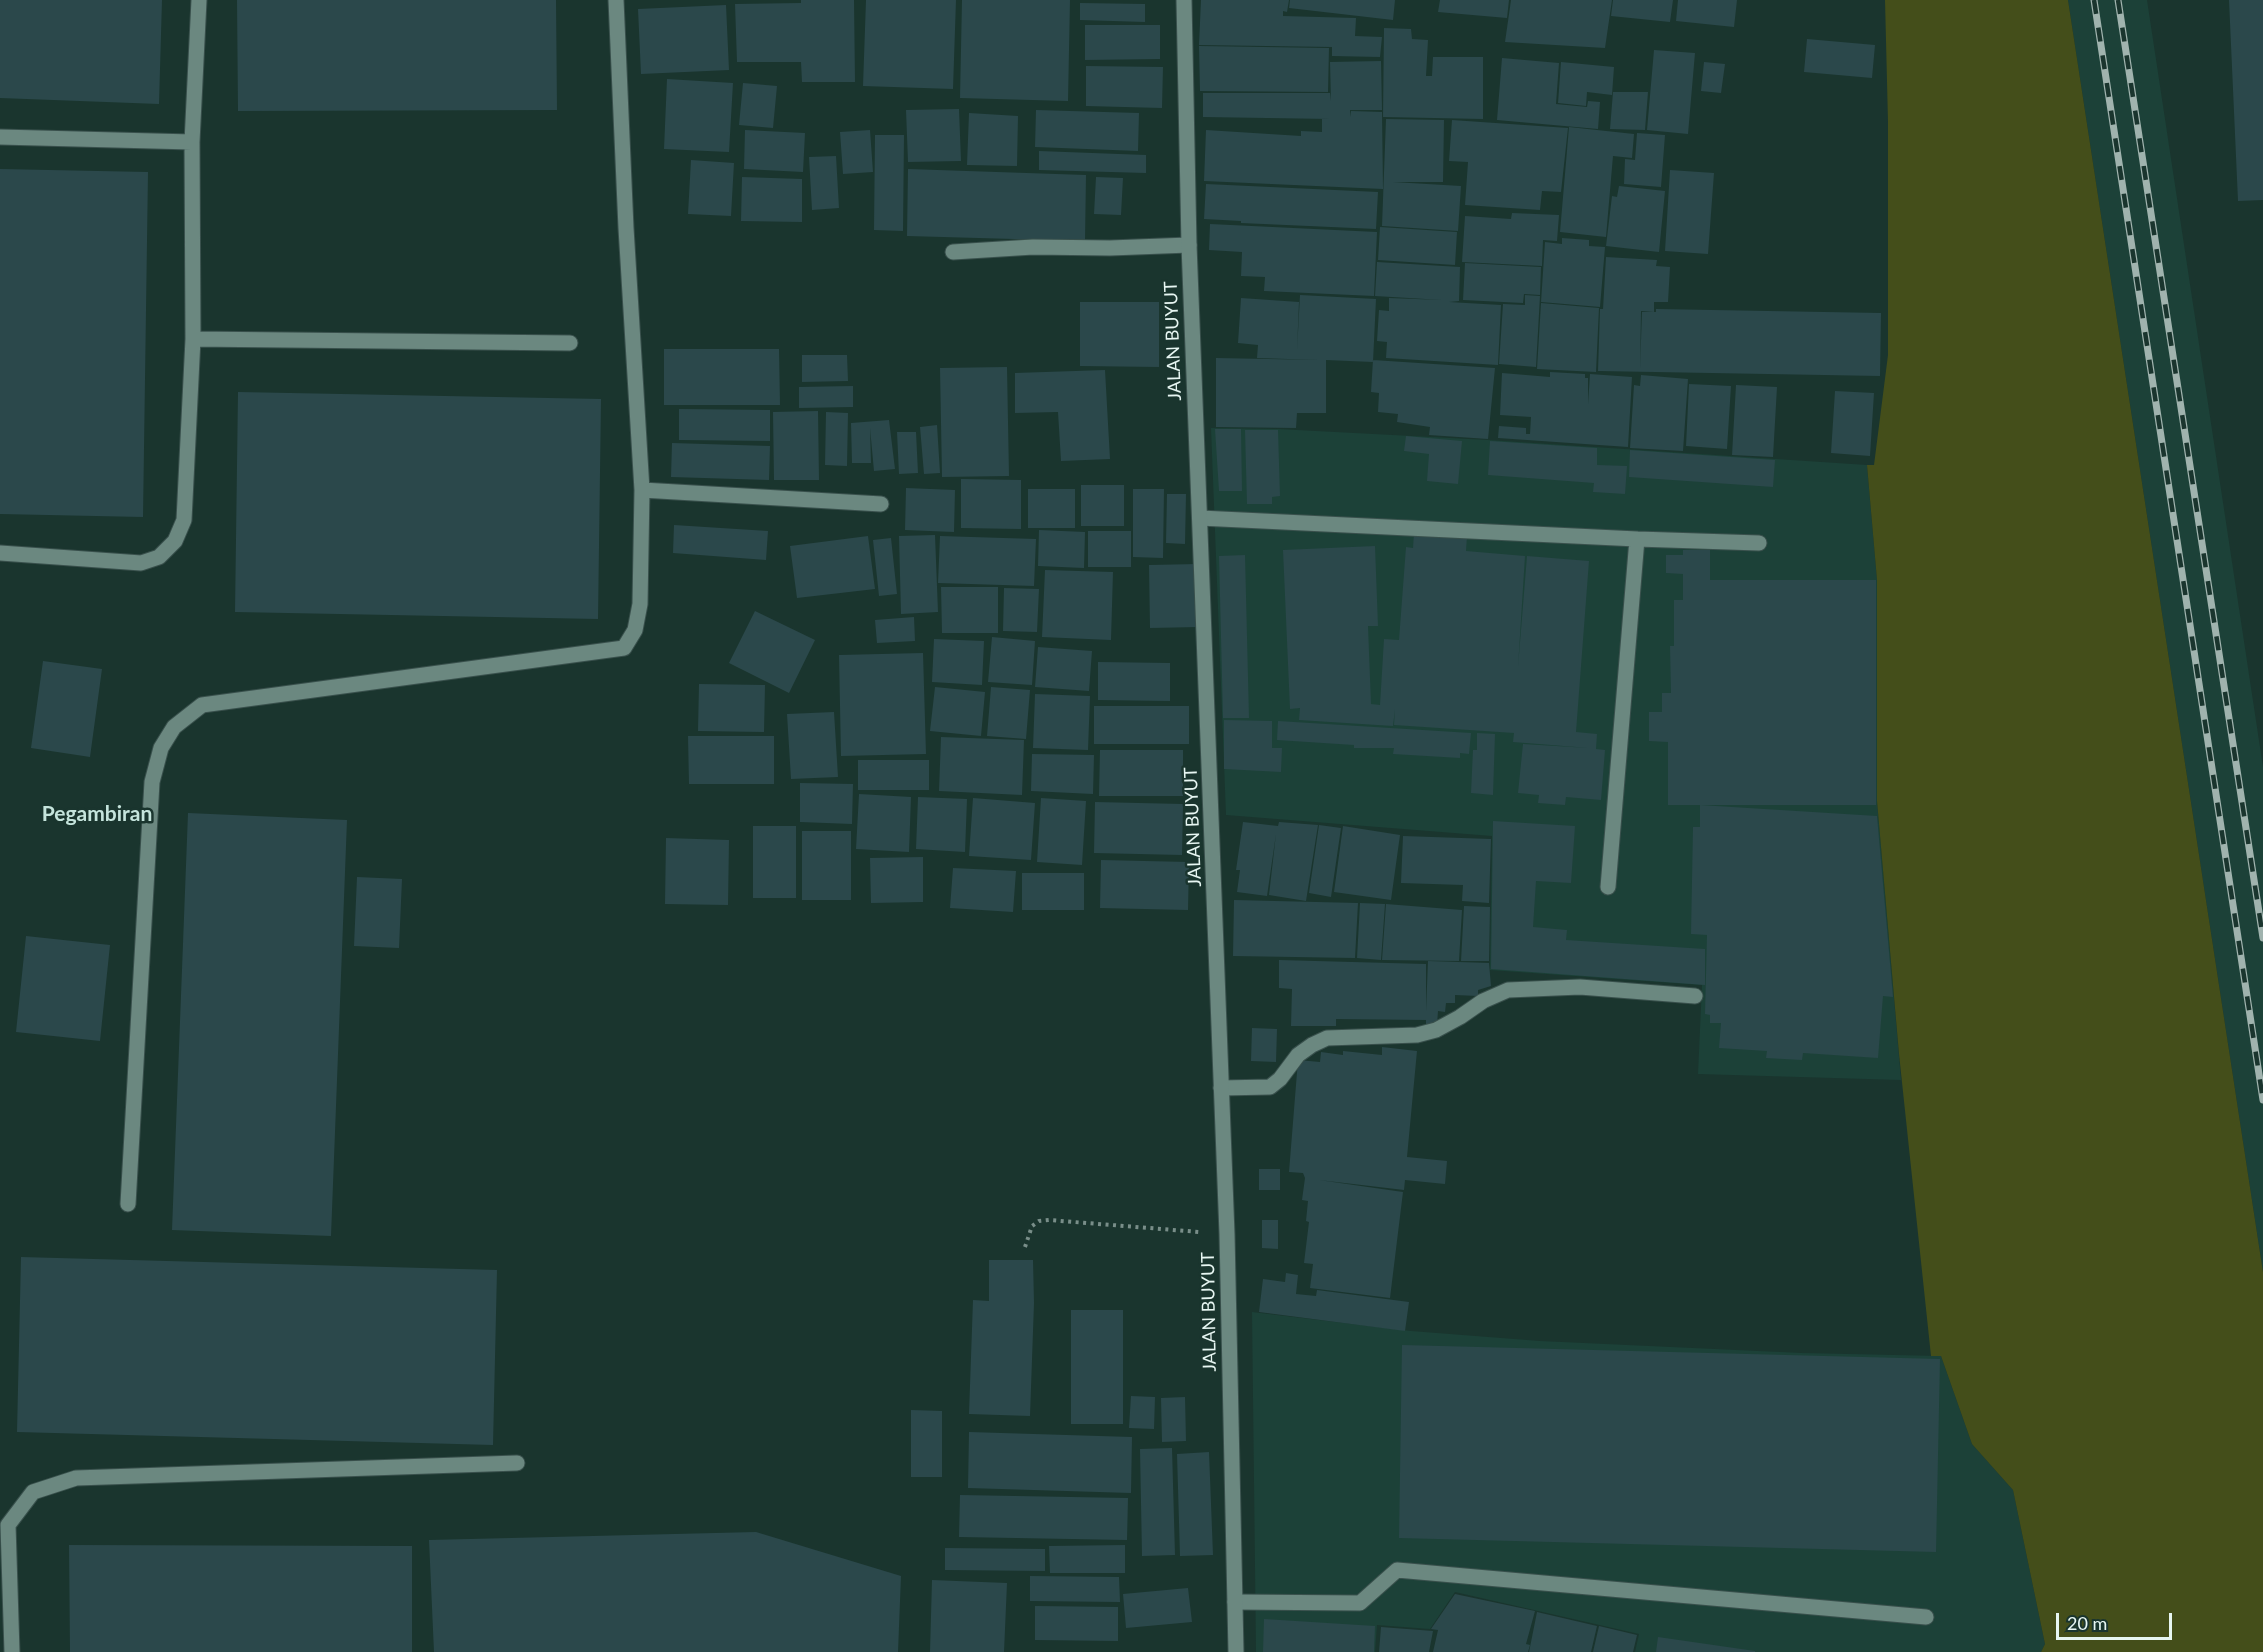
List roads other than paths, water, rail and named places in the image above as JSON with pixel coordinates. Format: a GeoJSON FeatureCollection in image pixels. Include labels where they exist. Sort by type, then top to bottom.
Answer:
{"type":"FeatureCollection","features":[{"type":"Feature","properties":{"kind":"street"},"geometry":{"type":"LineString","coordinates":[[0,552],[141,563],[159,557],[175,541],[184,520],[193,339],[192,142],[199,0]]}},
{"type":"Feature","properties":{"kind":"street"},"geometry":{"type":"LineString","coordinates":[[128,1204],[152,782],[161,748],[174,727],[202,705],[624,648],[635,630],[640,604],[642,490],[626,228],[616,0]]}},
{"type":"Feature","properties":{"kind":"street","name":"JALAN BUYUT"},"geometry":{"type":"LineString","coordinates":[[1184,0],[1189,245],[1227,1234],[1236,1652]]}},
{"type":"Feature","properties":{"kind":"street"},"geometry":{"type":"LineString","coordinates":[[0,137],[192,142]]}},
{"type":"Feature","properties":{"kind":"street"},"geometry":{"type":"LineString","coordinates":[[953,252],[1033,247],[1110,248],[1189,245]]}},
{"type":"Feature","properties":{"kind":"street"},"geometry":{"type":"LineString","coordinates":[[193,339],[570,343]]}},
{"type":"Feature","properties":{"kind":"street"},"geometry":{"type":"LineString","coordinates":[[642,490],[880,504]]}},
{"type":"Feature","properties":{"kind":"street"},"geometry":{"type":"LineString","coordinates":[[1200,518],[1759,543]]}},
{"type":"Feature","properties":{"kind":"street"},"geometry":{"type":"LineString","coordinates":[[1608,887],[1638,539]]}},
{"type":"Feature","properties":{"kind":"street"},"geometry":{"type":"LineString","coordinates":[[1221,1088],[1270,1087],[1280,1079],[1298,1055],[1326,1038],[1417,1035],[1436,1030],[1460,1017],[1483,1000],[1508,990],[1580,987],[1695,996]]}},
{"type":"Feature","properties":{"kind":"street"},"geometry":{"type":"LineString","coordinates":[[12,1652],[8,1525],[33,1492],[76,1478],[517,1463]]}},
{"type":"Feature","properties":{"kind":"street"},"geometry":{"type":"LineString","coordinates":[[1235,1602],[1360,1603],[1397,1570],[1926,1617]]}},
{"type":"Feature","properties":{"kind":"railway"},"geometry":{"type":"LineString","coordinates":[[2094,0],[2263,1100]]}},
{"type":"Feature","properties":{"kind":"railway"},"geometry":{"type":"LineString","coordinates":[[2118,0],[2263,938]]}},
{"type":"Feature","properties":{"kind":"district","name":"Pegambiran"},"geometry":{"type":"Point","coordinates":[97,814]}}]}
